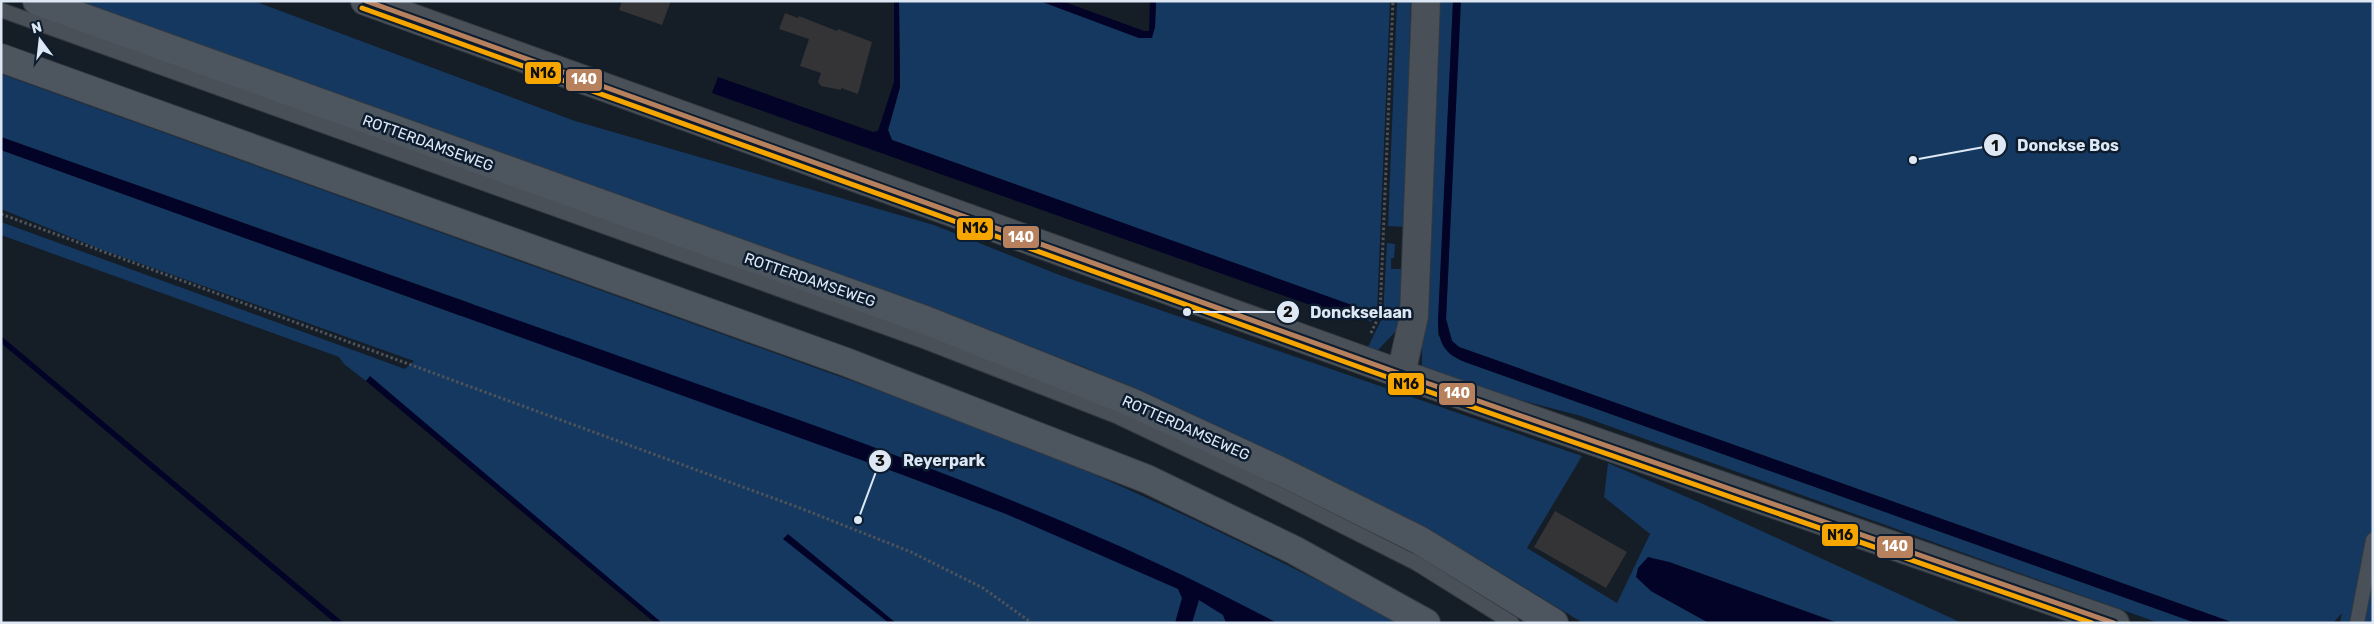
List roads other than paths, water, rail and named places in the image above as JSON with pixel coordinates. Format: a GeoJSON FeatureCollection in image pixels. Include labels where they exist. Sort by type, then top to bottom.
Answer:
{"type":"FeatureCollection","features":[{"type":"Feature","properties":{"kind":"main road","name":"ROTTERDAMSEWEG"},"geometry":{"type":"LineString","coordinates":[[37,1],[925,320],[1133,403],[1278,470],[1419,540],[1554,623]]}},
{"type":"Feature","properties":{"kind":"main road"},"geometry":{"type":"LineString","coordinates":[[1,58],[846,362],[1147,479],[1294,550],[1426,623]]}},
{"type":"Feature","properties":{"kind":"street"},"geometry":{"type":"LineString","coordinates":[[365,1],[418,10],[1401,374],[2114,623]]}},
{"type":"Feature","properties":{"kind":"street"},"geometry":{"type":"LineString","coordinates":[[1401,374],[1414,316],[1426,1]]}},
{"type":"Feature","properties":{"kind":"lane","name":"ROTTERDAMSEWEG"},"geometry":{"type":"LineString","coordinates":[[1,10],[926,342],[1116,416],[1251,480],[1416,563],[1512,623]]}},
{"type":"Feature","properties":{"kind":"lane"},"geometry":{"type":"LineString","coordinates":[[2357,623],[2373,540]]}},
{"type":"Feature","properties":{"kind":"place","name":"Donckse Bos"},"geometry":{"type":"Point","coordinates":[1913,160]}},
{"type":"Feature","properties":{"kind":"place","name":"Donckselaan"},"geometry":{"type":"Point","coordinates":[1187,312]}},
{"type":"Feature","properties":{"kind":"place","name":"Reyerpark"},"geometry":{"type":"Point","coordinates":[858,520]}}]}
